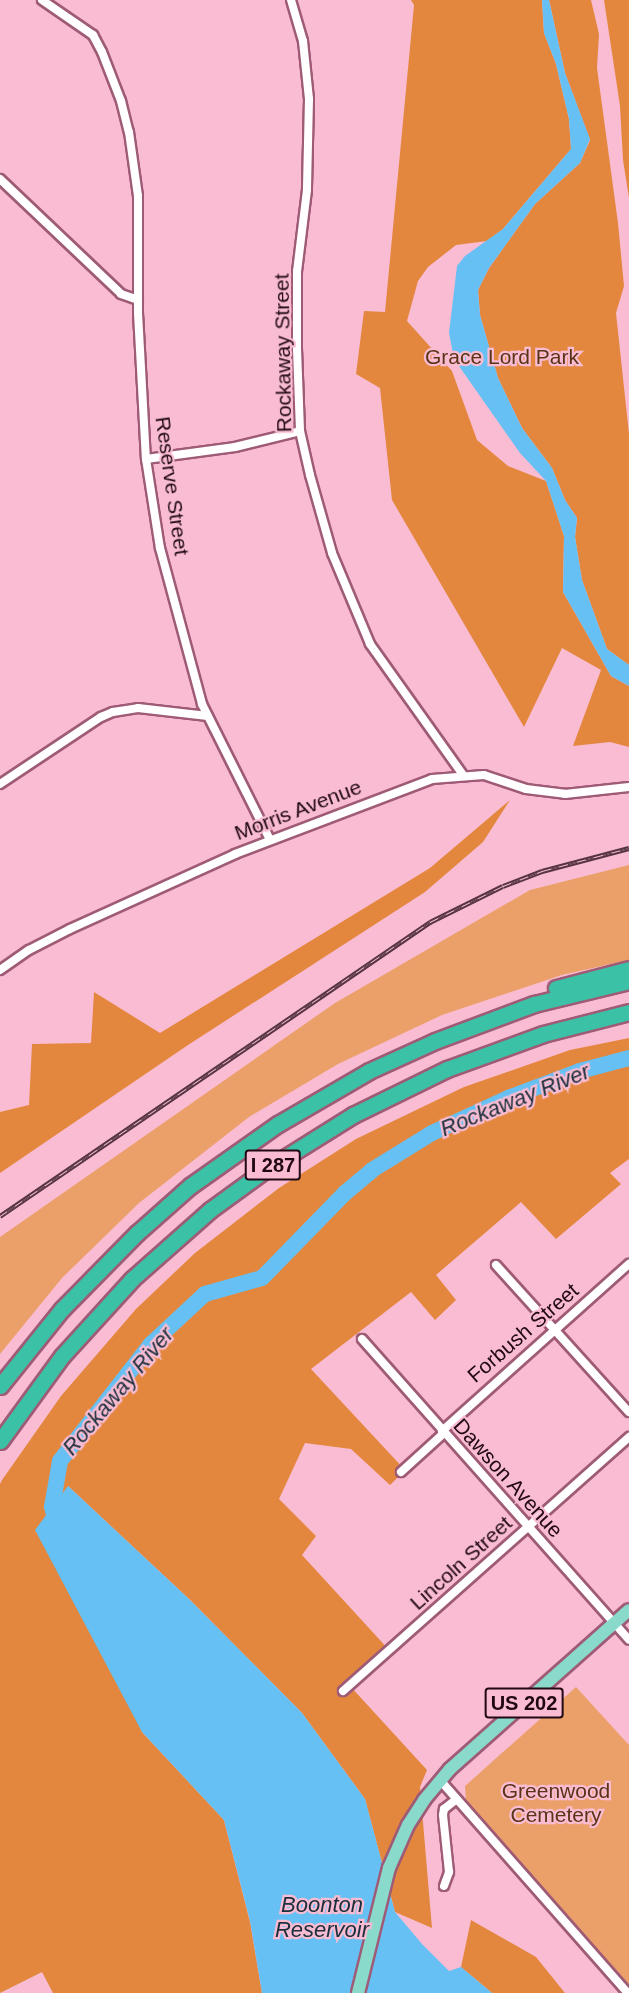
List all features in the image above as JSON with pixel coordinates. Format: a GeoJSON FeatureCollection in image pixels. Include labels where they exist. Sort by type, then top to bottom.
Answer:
{"type":"FeatureCollection","features":[{"type":"Feature","properties":{"kind":"highway"},"geometry":{"type":"LineString","coordinates":[[369,1071],[450,1028],[492,1010],[558,987],[629,969]]}},
{"type":"Feature","properties":{"kind":"highway","name":"I 287"},"geometry":{"type":"LineString","coordinates":[[0,1386],[38,1337],[85,1283],[163,1209],[248,1144],[369,1071],[435,1041],[561,997],[629,981]]}},
{"type":"Feature","properties":{"kind":"highway","name":"I 287"},"geometry":{"type":"LineString","coordinates":[[0,1441],[55,1365],[116,1296],[210,1210],[265,1170],[363,1110],[447,1069],[543,1034],[629,1012]]}},
{"type":"Feature","properties":{"kind":"main road","name":"US 202"},"geometry":{"type":"LineString","coordinates":[[358,1993],[389,1868],[404,1832],[424,1800],[440,1780],[629,1610]]}},
{"type":"Feature","properties":{"kind":"street","name":"Reserve Street"},"geometry":{"type":"LineString","coordinates":[[42,0],[93,35],[106,60],[121,101],[131,143],[138,196],[138,300],[146,459],[160,548],[180,628],[208,716],[270,840]]}},
{"type":"Feature","properties":{"kind":"street","name":"Rockaway Street"},"geometry":{"type":"LineString","coordinates":[[291,0],[303,41],[309,99],[307,190],[297,271],[300,431],[332,553],[370,644],[463,775]]}},
{"type":"Feature","properties":{"kind":"street"},"geometry":{"type":"LineString","coordinates":[[0,179],[121,294],[138,300]]}},
{"type":"Feature","properties":{"kind":"street"},"geometry":{"type":"LineString","coordinates":[[146,459],[235,447],[300,431]]}},
{"type":"Feature","properties":{"kind":"street"},"geometry":{"type":"LineString","coordinates":[[0,784],[100,717],[113,712],[138,708],[208,716]]}},
{"type":"Feature","properties":{"kind":"street","name":"Morris Avenue"},"geometry":{"type":"LineString","coordinates":[[0,970],[29,950],[70,929],[270,840],[432,779],[484,775],[526,789],[565,794],[629,787]]}},
{"type":"Feature","properties":{"kind":"street","name":"Forbush Street"},"geometry":{"type":"LineString","coordinates":[[401,1472],[629,1264]]}},
{"type":"Feature","properties":{"kind":"street"},"geometry":{"type":"LineString","coordinates":[[496,1265],[629,1412]]}},
{"type":"Feature","properties":{"kind":"street","name":"Dawson Avenue"},"geometry":{"type":"LineString","coordinates":[[362,1340],[629,1640]]}},
{"type":"Feature","properties":{"kind":"street","name":"Lincoln Street"},"geometry":{"type":"LineString","coordinates":[[343,1691],[629,1437]]}},
{"type":"Feature","properties":{"kind":"street"},"geometry":{"type":"LineString","coordinates":[[440,1780],[628,1993]]}},
{"type":"Feature","properties":{"kind":"street"},"geometry":{"type":"LineString","coordinates":[[444,1886],[449,1872],[442,1815],[444,1809],[457,1799]]}},
{"type":"Feature","properties":{"kind":"green space"},"geometry":{"type":"Polygon","coordinates":[[[411,0],[542,0],[544,33],[556,64],[569,119],[571,149],[503,229],[487,241],[456,245],[428,267],[418,281],[407,321],[452,371],[477,440],[508,466],[546,481],[564,536],[563,592],[611,676],[629,686],[629,747],[610,742],[573,746],[601,670],[562,648],[524,727],[392,500],[380,388],[356,374],[364,311],[385,312],[414,5],[411,0]]]}},
{"type":"Feature","properties":{"kind":"green space","name":"Grace Lord Park"},"geometry":{"type":"Polygon","coordinates":[[[549,0],[591,0],[599,34],[597,68],[624,286],[616,313],[629,434],[629,665],[607,649],[582,580],[575,537],[577,518],[565,500],[552,468],[522,428],[498,378],[480,315],[478,290],[489,268],[535,204],[580,163],[590,140],[565,73],[549,0]]]}},
{"type":"Feature","properties":{"kind":"green space"},"geometry":{"type":"Polygon","coordinates":[[[604,0],[629,0],[629,198],[623,160],[620,106],[604,0]]]}},
{"type":"Feature","properties":{"kind":"green space"},"geometry":{"type":"Polygon","coordinates":[[[510,800],[483,842],[425,892],[188,1045],[0,1173],[0,1112],[29,1105],[32,1044],[91,1043],[94,992],[160,1033],[430,868],[510,800]]]}},
{"type":"Feature","properties":{"kind":"green space"},"geometry":{"type":"Polygon","coordinates":[[[629,865],[629,960],[562,975],[442,1015],[338,1064],[249,1117],[139,1203],[62,1278],[0,1354],[0,1237],[335,1003],[530,890],[629,865]]]}},
{"type":"Feature","properties":{"kind":"green space"},"geometry":{"type":"Polygon","coordinates":[[[629,1038],[629,1159],[610,1173],[621,1184],[556,1239],[521,1202],[436,1275],[456,1300],[435,1320],[411,1292],[311,1369],[405,1470],[390,1485],[351,1449],[305,1443],[279,1499],[316,1536],[302,1555],[390,1651],[351,1687],[427,1770],[420,1787],[432,1928],[395,1912],[365,1799],[302,1713],[189,1599],[68,1486],[142,1732],[224,1820],[250,1922],[262,1993],[53,1993],[42,1972],[0,1993],[0,1484],[2,1480],[61,1396],[136,1309],[195,1253],[279,1188],[356,1139],[464,1087],[570,1050],[629,1038]]]}},
{"type":"Feature","properties":{"kind":"green space","name":"Greenwood Cemetery"},"geometry":{"type":"Polygon","coordinates":[[[576,1687],[629,1745],[629,1993],[467,1814],[465,1786],[576,1687]]]}},
{"type":"Feature","properties":{"kind":"green space"},"geometry":{"type":"Polygon","coordinates":[[[471,1920],[536,1957],[565,1993],[492,1993],[461,1967],[471,1920]]]}},
{"type":"Feature","properties":{"kind":"water"},"geometry":{"type":"Polygon","coordinates":[[[542,0],[549,0],[565,73],[590,139],[580,163],[535,204],[489,268],[478,290],[480,315],[498,378],[522,428],[552,468],[565,500],[577,518],[575,537],[582,580],[607,649],[629,665],[629,686],[611,676],[563,592],[564,536],[546,481],[520,453],[454,359],[449,333],[457,266],[465,256],[503,229],[571,149],[569,119],[556,64],[544,33],[542,0]]]}},
{"type":"Feature","properties":{"kind":"water","name":"Boonton Reservoir"},"geometry":{"type":"Polygon","coordinates":[[[68,1486],[189,1599],[302,1713],[365,1799],[395,1912],[449,1971],[461,1967],[492,1993],[262,1993],[250,1921],[224,1820],[142,1732],[35,1530],[68,1486]]]}},
{"type":"Feature","properties":{"kind":"waterway","name":"Rockaway River"},"geometry":{"type":"LineString","coordinates":[[57,1528],[52,1507],[60,1461],[151,1344],[205,1294],[262,1278],[345,1193],[372,1170],[432,1133],[508,1098],[580,1071],[629,1058]]}},
{"type":"Feature","properties":{"kind":"railway"},"geometry":{"type":"LineString","coordinates":[[0,1216],[430,922],[503,886],[542,871],[629,848]]}}]}
